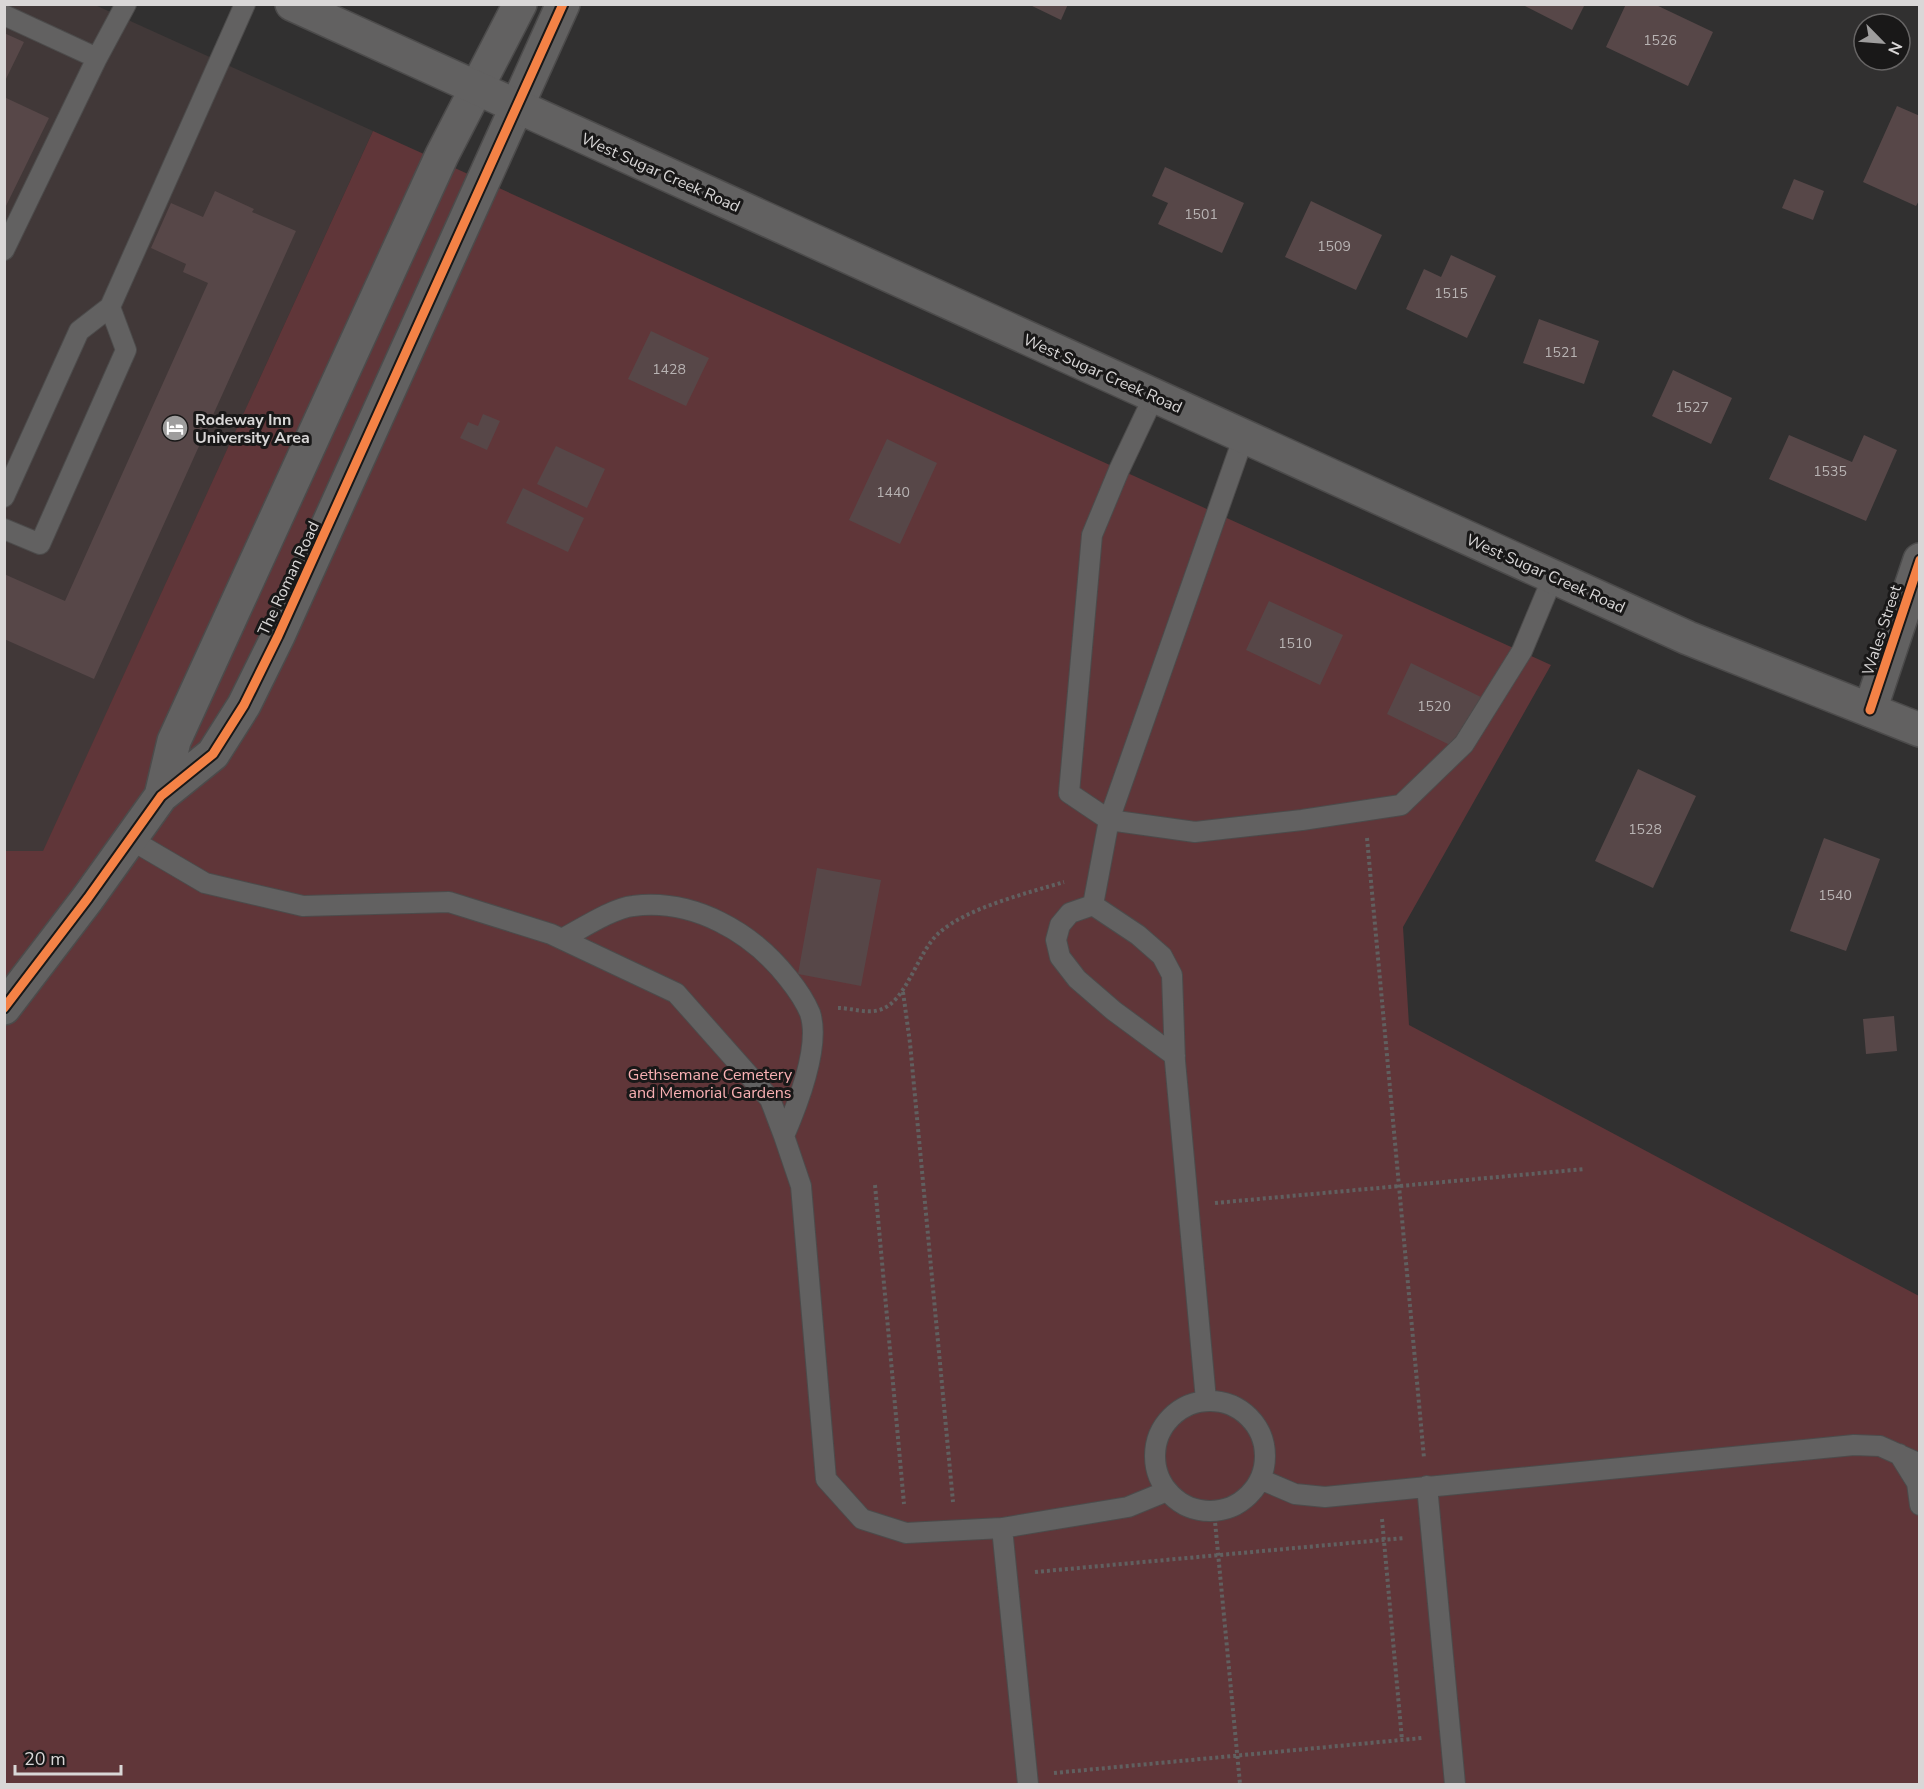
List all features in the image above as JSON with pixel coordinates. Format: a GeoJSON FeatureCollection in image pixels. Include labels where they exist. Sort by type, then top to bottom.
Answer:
{"type":"FeatureCollection","features":[{"type":"Feature","properties":{"kind":"street","name":"West Sugar Creek Road"},"geometry":{"type":"LineString","coordinates":[[292,4],[1688,638],[1920,730]]}},
{"type":"Feature","properties":{"kind":"street","name":"The Roman Road"},"geometry":{"type":"LineString","coordinates":[[161,796],[174,741],[442,155],[520,4]]}},
{"type":"Feature","properties":{"kind":"street","name":"The Roman Road"},"geometry":{"type":"LineString","coordinates":[[4,1008],[161,796],[213,754],[244,705],[278,636],[563,4]]}},
{"type":"Feature","properties":{"kind":"street","name":"Wales Street"},"geometry":{"type":"LineString","coordinates":[[1870,710],[1920,560]]}},
{"type":"Feature","properties":{"kind":"lane"},"geometry":{"type":"LineString","coordinates":[[4,250],[97,58],[126,4]]}},
{"type":"Feature","properties":{"kind":"lane"},"geometry":{"type":"LineString","coordinates":[[4,497],[79,331],[110,307],[245,4]]}},
{"type":"Feature","properties":{"kind":"lane"},"geometry":{"type":"LineString","coordinates":[[4,15],[97,58]]}},
{"type":"Feature","properties":{"kind":"lane"},"geometry":{"type":"LineString","coordinates":[[4,529],[40,544],[126,350],[110,307]]}},
{"type":"Feature","properties":{"kind":"lane"},"geometry":{"type":"LineString","coordinates":[[1154,396],[1119,470],[1092,535],[1069,793],[1109,820],[1195,832],[1302,820],[1401,805],[1464,744],[1522,651],[1553,576]]}},
{"type":"Feature","properties":{"kind":"lane"},"geometry":{"type":"LineString","coordinates":[[1093,905],[1109,820],[1244,436]]}},
{"type":"Feature","properties":{"kind":"lane"},"geometry":{"type":"LineString","coordinates":[[130,839],[205,883],[303,906],[450,903],[551,934],[676,993],[770,1099],[801,1186],[826,1479],[862,1519],[906,1533],[1002,1528],[1128,1507],[1167,1491]]}},
{"type":"Feature","properties":{"kind":"lane"},"geometry":{"type":"LineString","coordinates":[[562,939],[601,918],[630,906],[661,905],[723,922],[752,941],[781,969],[810,1014],[813,1046],[794,1113],[783,1136]]}},
{"type":"Feature","properties":{"kind":"lane"},"geometry":{"type":"LineString","coordinates":[[1093,905],[1138,935],[1162,956],[1172,975],[1175,1056],[1206,1400]]}},
{"type":"Feature","properties":{"kind":"lane"},"geometry":{"type":"LineString","coordinates":[[1093,905],[1070,913],[1060,925],[1056,940],[1060,957],[1077,979],[1114,1011],[1175,1056]]}},
{"type":"Feature","properties":{"kind":"lane"},"geometry":{"type":"LineString","coordinates":[[1206,1400],[1225,1402],[1242,1411],[1256,1424],[1264,1442],[1265,1461],[1260,1479],[1250,1495],[1234,1507],[1214,1511],[1196,1510],[1180,1503],[1167,1491],[1158,1477],[1154,1460],[1155,1442],[1162,1426],[1174,1413],[1189,1404],[1206,1400]]}},
{"type":"Feature","properties":{"kind":"lane"},"geometry":{"type":"LineString","coordinates":[[1260,1479],[1295,1494],[1325,1497],[1854,1445],[1880,1446],[1920,1464]]}},
{"type":"Feature","properties":{"kind":"lane"},"geometry":{"type":"LineString","coordinates":[[1899,1454],[1917,1483],[1920,1505]]}},
{"type":"Feature","properties":{"kind":"lane"},"geometry":{"type":"LineString","coordinates":[[1427,1486],[1455,1785]]}},
{"type":"Feature","properties":{"kind":"lane"},"geometry":{"type":"LineString","coordinates":[[1002,1528],[1027,1780]]}},
{"type":"Feature","properties":{"kind":"path"},"geometry":{"type":"LineString","coordinates":[[1365,810],[1427,1486]]}},
{"type":"Feature","properties":{"kind":"path"},"geometry":{"type":"LineString","coordinates":[[810,1014],[831,1008],[878,1011],[891,1005],[903,992],[926,948],[940,932],[962,917],[1099,871]]}},
{"type":"Feature","properties":{"kind":"path"},"geometry":{"type":"LineString","coordinates":[[903,992],[910,1043],[956,1530]]}},
{"type":"Feature","properties":{"kind":"path"},"geometry":{"type":"LineString","coordinates":[[1188,1206],[1585,1169]]}},
{"type":"Feature","properties":{"kind":"path"},"geometry":{"type":"LineString","coordinates":[[875,1185],[906,1533]]}},
{"type":"Feature","properties":{"kind":"path"},"geometry":{"type":"LineString","coordinates":[[1379,1492],[1402,1740]]}},
{"type":"Feature","properties":{"kind":"path"},"geometry":{"type":"LineString","coordinates":[[1214,1511],[1240,1785]]}},
{"type":"Feature","properties":{"kind":"path"},"geometry":{"type":"LineString","coordinates":[[1006,1574],[1431,1536]]}},
{"type":"Feature","properties":{"kind":"path"},"geometry":{"type":"LineString","coordinates":[[1027,1780],[1450,1735]]}},
{"type":"Feature","properties":{"kind":"shaded area"},"geometry":{"type":"Polygon","coordinates":[[[5,5],[95,5],[373,131],[43,852],[5,851],[5,5]]]}},
{"type":"Feature","properties":{"kind":"green space","name":"Gethsemane Cemetery and Memorial Gardens"},"geometry":{"type":"Polygon","coordinates":[[[373,131],[1551,665],[1403,927],[1409,1025],[1919,1296],[1919,1784],[5,1784],[5,851],[43,851],[373,131]]]}},
{"type":"Feature","properties":{"kind":"building"},"geometry":{"type":"Polygon","coordinates":[[[1028,4],[1068,4],[1061,20],[1028,4]]]}},
{"type":"Feature","properties":{"kind":"building"},"geometry":{"type":"Polygon","coordinates":[[[1521,4],[1585,4],[1572,30],[1521,4]]]}},
{"type":"Feature","properties":{"kind":"building"},"geometry":{"type":"Polygon","coordinates":[[[1626,4],[1654,4],[1713,32],[1688,86],[1606,47],[1626,4]]]}},
{"type":"Feature","properties":{"kind":"building"},"geometry":{"type":"Polygon","coordinates":[[[4,33],[24,42],[4,83],[4,33]]]}},
{"type":"Feature","properties":{"kind":"building"},"geometry":{"type":"Polygon","coordinates":[[[4,97],[49,118],[4,210],[4,97]]]}},
{"type":"Feature","properties":{"kind":"building"},"geometry":{"type":"Polygon","coordinates":[[[1897,106],[1920,116],[1920,199],[1916,206],[1863,182],[1897,106]]]}},
{"type":"Feature","properties":{"kind":"building"},"geometry":{"type":"Polygon","coordinates":[[[1165,167],[1244,203],[1222,253],[1158,224],[1168,203],[1152,196],[1165,167]]]}},
{"type":"Feature","properties":{"kind":"building"},"geometry":{"type":"Polygon","coordinates":[[[1794,179],[1824,191],[1813,220],[1782,208],[1794,179]]]}},
{"type":"Feature","properties":{"kind":"building","name":"Rodeway Inn University Area"},"geometry":{"type":"Polygon","coordinates":[[[215,191],[254,209],[252,212],[296,231],[94,679],[4,639],[4,574],[65,601],[208,283],[183,272],[186,264],[151,248],[171,203],[203,217],[215,191]]]}},
{"type":"Feature","properties":{"kind":"building"},"geometry":{"type":"Polygon","coordinates":[[[1311,201],[1382,235],[1356,290],[1285,257],[1311,201]]]}},
{"type":"Feature","properties":{"kind":"building"},"geometry":{"type":"Polygon","coordinates":[[[1451,255],[1496,276],[1467,338],[1406,309],[1424,269],[1441,277],[1451,255]]]}},
{"type":"Feature","properties":{"kind":"building"},"geometry":{"type":"Polygon","coordinates":[[[1539,319],[1599,341],[1584,384],[1523,363],[1539,319]]]}},
{"type":"Feature","properties":{"kind":"building"},"geometry":{"type":"Polygon","coordinates":[[[651,331],[709,358],[686,406],[628,379],[651,331]]]}},
{"type":"Feature","properties":{"kind":"building"},"geometry":{"type":"Polygon","coordinates":[[[1673,370],[1732,398],[1711,444],[1652,416],[1673,370]]]}},
{"type":"Feature","properties":{"kind":"building"},"geometry":{"type":"Polygon","coordinates":[[[483,414],[500,421],[487,450],[460,438],[468,422],[478,426],[483,414]]]}},
{"type":"Feature","properties":{"kind":"building"},"geometry":{"type":"Polygon","coordinates":[[[1789,435],[1852,462],[1864,435],[1897,450],[1866,521],[1769,479],[1789,435]]]}},
{"type":"Feature","properties":{"kind":"building"},"geometry":{"type":"Polygon","coordinates":[[[887,439],[937,463],[900,544],[849,520],[887,439]]]}},
{"type":"Feature","properties":{"kind":"building"},"geometry":{"type":"Polygon","coordinates":[[[556,446],[605,469],[587,508],[537,484],[556,446]]]}},
{"type":"Feature","properties":{"kind":"building"},"geometry":{"type":"Polygon","coordinates":[[[523,488],[584,518],[568,552],[506,523],[523,488]]]}},
{"type":"Feature","properties":{"kind":"building"},"geometry":{"type":"Polygon","coordinates":[[[1269,601],[1343,635],[1320,685],[1246,650],[1269,601]]]}},
{"type":"Feature","properties":{"kind":"building"},"geometry":{"type":"Polygon","coordinates":[[[1411,663],[1481,697],[1456,748],[1387,714],[1411,663]]]}},
{"type":"Feature","properties":{"kind":"building"},"geometry":{"type":"Polygon","coordinates":[[[1638,769],[1696,796],[1653,888],[1595,861],[1638,769]]]}},
{"type":"Feature","properties":{"kind":"building"},"geometry":{"type":"Polygon","coordinates":[[[1824,838],[1880,859],[1846,951],[1790,931],[1824,838]]]}},
{"type":"Feature","properties":{"kind":"building"},"geometry":{"type":"Polygon","coordinates":[[[817,868],[881,880],[861,986],[798,974],[817,868]]]}},
{"type":"Feature","properties":{"kind":"building"},"geometry":{"type":"Polygon","coordinates":[[[1894,1016],[1897,1051],[1866,1054],[1863,1019],[1894,1016]]]}},
{"type":"Feature","properties":{"kind":"cycle path"},"geometry":{"type":"LineString","coordinates":[[4,1008],[88,898],[161,796],[213,754],[244,705],[278,636],[563,4]]}},
{"type":"Feature","properties":{"kind":"cycle path"},"geometry":{"type":"LineString","coordinates":[[1870,710],[1920,560]]}},
{"type":"Feature","properties":{"kind":"place","name":"Rodeway Inn University Area"},"geometry":{"type":"Point","coordinates":[175,428]}}]}
